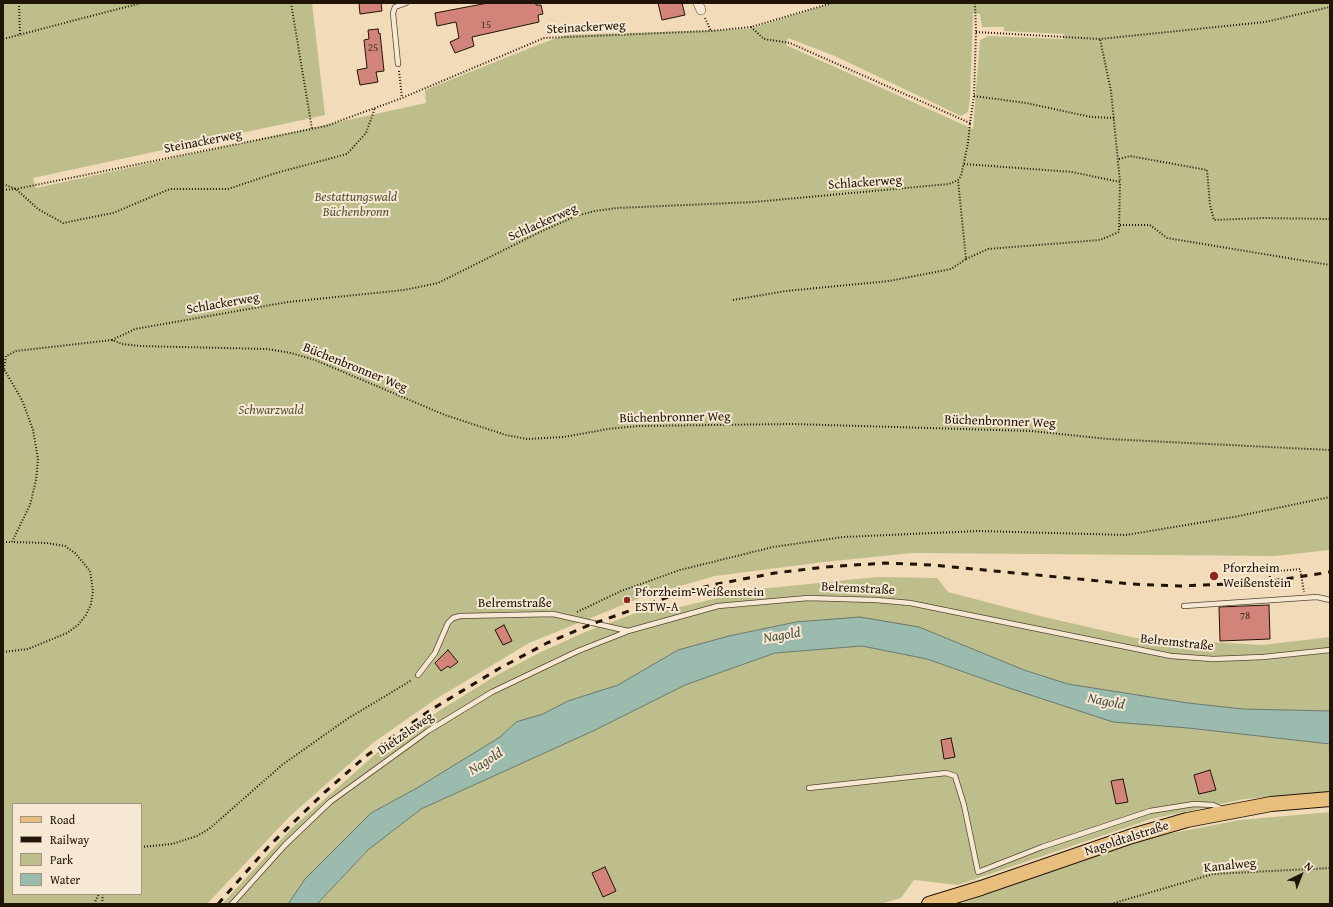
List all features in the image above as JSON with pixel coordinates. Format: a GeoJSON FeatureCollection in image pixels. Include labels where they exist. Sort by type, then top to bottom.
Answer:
{"type":"FeatureCollection","features":[{"type":"Feature","properties":{"kind":"main road","name":"Nagoldtalstraße"},"geometry":{"type":"LineString","coordinates":[[929,904],[981,888],[1160,827],[1228,811],[1297,801],[1330,799]]}},
{"type":"Feature","properties":{"kind":"lane"},"geometry":{"type":"LineString","coordinates":[[398,64],[393,13],[395,7],[406,3]]}},
{"type":"Feature","properties":{"kind":"lane"},"geometry":{"type":"LineString","coordinates":[[1184,606],[1317,597],[1330,600]]}},
{"type":"Feature","properties":{"kind":"lane","name":"Belremstraße"},"geometry":{"type":"LineString","coordinates":[[418,675],[435,653],[448,623],[453,618],[476,614],[553,614],[628,632],[718,606],[785,599],[828,598],[876,600],[927,606],[1114,646],[1171,656],[1263,658],[1330,650]]}},
{"type":"Feature","properties":{"kind":"lane","name":"Dietzelsweg"},"geometry":{"type":"LineString","coordinates":[[232,904],[265,866],[330,802],[428,731],[492,692],[578,651],[628,632]]}},
{"type":"Feature","properties":{"kind":"lane"},"geometry":{"type":"LineString","coordinates":[[809,788],[946,773],[955,776],[964,805],[978,872],[1042,847],[1150,811],[1194,804],[1213,805],[1228,811]]}},
{"type":"Feature","properties":{"kind":"path"},"geometry":{"type":"LineString","coordinates":[[19,3],[20,35]]}},
{"type":"Feature","properties":{"kind":"path"},"geometry":{"type":"LineString","coordinates":[[3,39],[141,3]]}},
{"type":"Feature","properties":{"kind":"path"},"geometry":{"type":"LineString","coordinates":[[291,3],[312,129]]}},
{"type":"Feature","properties":{"kind":"path","name":"Steinackerweg"},"geometry":{"type":"LineString","coordinates":[[3,190],[16,189],[326,126],[402,98],[544,38],[711,31],[751,27],[832,3]]}},
{"type":"Feature","properties":{"kind":"path"},"geometry":{"type":"LineString","coordinates":[[966,259],[958,180],[964,164],[968,143],[974,96],[976,32],[975,3]]}},
{"type":"Feature","properties":{"kind":"path"},"geometry":{"type":"LineString","coordinates":[[699,6],[711,31]]}},
{"type":"Feature","properties":{"kind":"path"},"geometry":{"type":"LineString","coordinates":[[976,32],[1100,39],[1264,22],[1330,8]]}},
{"type":"Feature","properties":{"kind":"path"},"geometry":{"type":"LineString","coordinates":[[751,27],[764,39],[790,43],[970,123]]}},
{"type":"Feature","properties":{"kind":"path"},"geometry":{"type":"LineString","coordinates":[[733,300],[786,291],[889,281],[951,269],[966,259],[988,249],[1100,240],[1119,232],[1119,159],[1112,92],[1100,39]]}},
{"type":"Feature","properties":{"kind":"path"},"geometry":{"type":"LineString","coordinates":[[398,64],[402,98]]}},
{"type":"Feature","properties":{"kind":"path"},"geometry":{"type":"LineString","coordinates":[[974,96],[1026,103],[1091,117],[1114,118]]}},
{"type":"Feature","properties":{"kind":"path"},"geometry":{"type":"LineString","coordinates":[[3,184],[16,189],[38,209],[63,223],[113,213],[170,189],[228,189],[276,173],[347,154],[366,133],[375,108]]}},
{"type":"Feature","properties":{"kind":"path"},"geometry":{"type":"LineString","coordinates":[[1119,159],[1130,156],[1207,170],[1210,205],[1214,220],[1264,218],[1330,219]]}},
{"type":"Feature","properties":{"kind":"path"},"geometry":{"type":"LineString","coordinates":[[964,164],[1072,172],[1120,182]]}},
{"type":"Feature","properties":{"kind":"path","name":"Schlackerweg"},"geometry":{"type":"LineString","coordinates":[[112,340],[136,329],[288,302],[404,290],[438,283],[540,232],[576,216],[595,211],[617,208],[754,202],[895,190],[949,184],[958,180]]}},
{"type":"Feature","properties":{"kind":"path"},"geometry":{"type":"LineString","coordinates":[[1120,225],[1150,225],[1167,238],[1330,265]]}},
{"type":"Feature","properties":{"kind":"path","name":"Büchenbronner Weg"},"geometry":{"type":"LineString","coordinates":[[4,369],[6,356],[16,350],[112,340],[122,344],[140,346],[267,349],[291,353],[345,372],[445,415],[506,435],[527,439],[564,437],[608,429],[638,426],[792,424],[1031,431],[1108,439],[1330,450]]}},
{"type":"Feature","properties":{"kind":"path"},"geometry":{"type":"LineString","coordinates":[[4,369],[25,408],[33,430],[38,459],[36,480],[30,505],[12,542]]}},
{"type":"Feature","properties":{"kind":"path"},"geometry":{"type":"LineString","coordinates":[[566,617],[621,590],[680,570],[773,547],[843,537],[979,531],[1126,535],[1234,517],[1330,497]]}},
{"type":"Feature","properties":{"kind":"path"},"geometry":{"type":"LineString","coordinates":[[3,542],[53,544],[64,546],[75,553],[90,571],[93,591],[91,604],[86,615],[78,625],[67,633],[28,649],[3,652]]}},
{"type":"Feature","properties":{"kind":"path"},"geometry":{"type":"LineString","coordinates":[[1269,567],[1270,579]]}},
{"type":"Feature","properties":{"kind":"path"},"geometry":{"type":"LineString","coordinates":[[1269,572],[1300,569],[1303,586]]}},
{"type":"Feature","properties":{"kind":"path"},"geometry":{"type":"LineString","coordinates":[[142,847],[182,841],[197,836],[209,829],[255,786],[314,742],[418,675]]}},
{"type":"Feature","properties":{"kind":"path","name":"Kanalweg"},"geometry":{"type":"LineString","coordinates":[[1111,904],[1213,874],[1330,868]]}},
{"type":"Feature","properties":{"kind":"path"},"geometry":{"type":"LineString","coordinates":[[94,904],[98,895]]}},
{"type":"Feature","properties":{"kind":"green space","name":"Schwarzwald"},"geometry":{"type":"Polygon","coordinates":[[[3,3],[312,3],[325,115],[33,178],[36,188],[426,103],[425,90],[566,35],[749,29],[833,3],[1330,3],[1330,550],[1275,556],[912,553],[824,562],[715,576],[645,596],[529,643],[436,699],[374,742],[289,817],[207,904],[3,904],[3,3]],[[973,13],[970,100],[968,112],[961,116],[835,56],[788,38],[786,45],[973,129],[980,40],[988,36],[1064,39],[1063,34],[1004,31],[1004,27],[982,27],[980,14],[973,13]]]}},
{"type":"Feature","properties":{"kind":"green space"},"geometry":{"type":"Polygon","coordinates":[[[877,577],[937,578],[948,592],[1040,616],[1136,638],[1263,645],[1330,637],[1330,711],[1243,709],[1188,703],[1068,684],[1024,670],[919,627],[796,622],[729,636],[678,650],[618,685],[568,701],[543,714],[516,722],[500,737],[417,788],[371,813],[305,879],[288,904],[222,904],[293,827],[379,751],[497,675],[539,653],[585,632],[641,611],[676,608],[750,590],[877,577]]]}},
{"type":"Feature","properties":{"kind":"green space"},"geometry":{"type":"Polygon","coordinates":[[[862,646],[926,659],[1009,688],[1188,728],[1330,744],[1330,793],[1244,799],[1151,819],[958,885],[914,880],[901,898],[880,904],[317,904],[368,850],[421,809],[593,731],[685,685],[775,653],[862,646]]]}},
{"type":"Feature","properties":{"kind":"green space"},"geometry":{"type":"Polygon","coordinates":[[[1330,812],[1330,904],[960,904],[1147,838],[1240,820],[1330,812]]]}},
{"type":"Feature","properties":{"kind":"water","name":"Nagold"},"geometry":{"type":"Polygon","coordinates":[[[860,617],[919,627],[1024,670],[1068,684],[1188,703],[1243,709],[1330,711],[1330,744],[1188,728],[1113,722],[927,659],[862,646],[775,653],[685,685],[593,731],[421,809],[368,850],[317,904],[288,904],[305,879],[371,813],[417,788],[500,737],[516,722],[543,714],[568,701],[618,685],[678,650],[729,636],[796,622],[860,617]]]}},
{"type":"Feature","properties":{"kind":"building"},"geometry":{"type":"Polygon","coordinates":[[[359,3],[381,3],[382,11],[360,14],[359,3]]]}},
{"type":"Feature","properties":{"kind":"building"},"geometry":{"type":"Polygon","coordinates":[[[488,3],[536,3],[536,5],[541,5],[543,14],[538,15],[539,22],[472,37],[474,46],[455,53],[450,42],[459,38],[456,22],[437,26],[435,13],[488,3]]]}},
{"type":"Feature","properties":{"kind":"building"},"geometry":{"type":"Polygon","coordinates":[[[658,3],[682,3],[685,15],[662,20],[658,3]]]}},
{"type":"Feature","properties":{"kind":"building"},"geometry":{"type":"Polygon","coordinates":[[[378,29],[379,34],[380,33],[384,71],[376,72],[378,82],[360,85],[357,70],[367,68],[364,40],[369,39],[368,30],[378,29]]]}},
{"type":"Feature","properties":{"kind":"building"},"geometry":{"type":"Polygon","coordinates":[[[1269,605],[1270,639],[1220,641],[1219,607],[1269,605]]]}},
{"type":"Feature","properties":{"kind":"building"},"geometry":{"type":"Polygon","coordinates":[[[504,625],[512,641],[503,645],[495,630],[504,625]]]}},
{"type":"Feature","properties":{"kind":"building"},"geometry":{"type":"Polygon","coordinates":[[[448,650],[458,662],[450,668],[448,666],[441,671],[435,663],[448,650]]]}},
{"type":"Feature","properties":{"kind":"building"},"geometry":{"type":"Polygon","coordinates":[[[951,738],[955,757],[944,759],[941,740],[951,738]]]}},
{"type":"Feature","properties":{"kind":"building"},"geometry":{"type":"Polygon","coordinates":[[[1210,770],[1216,790],[1199,794],[1194,775],[1210,770]]]}},
{"type":"Feature","properties":{"kind":"building"},"geometry":{"type":"Polygon","coordinates":[[[1123,779],[1128,802],[1116,804],[1111,781],[1123,779]]]}},
{"type":"Feature","properties":{"kind":"building"},"geometry":{"type":"Polygon","coordinates":[[[605,867],[616,891],[603,897],[592,873],[605,867]]]}},
{"type":"Feature","properties":{"kind":"railway"},"geometry":{"type":"LineString","coordinates":[[218,904],[269,846],[325,792],[366,756],[429,711],[500,668],[547,643],[592,624],[677,594],[712,585],[775,573],[825,567],[885,563],[932,565],[1131,584],[1179,586],[1259,583],[1330,572]]}},
{"type":"Feature","properties":{"kind":"place","name":"Pforzheim Weißenstein"},"geometry":{"type":"Point","coordinates":[1214,576]}},
{"type":"Feature","properties":{"kind":"place","name":"Pforzheim-Weißenstein ESTW-A"},"geometry":{"type":"Point","coordinates":[627,600]}},
{"type":"Feature","properties":{"kind":"park label","name":"Bestattungswald Büchenbronn"},"geometry":{"type":"Point","coordinates":[356,206]}}]}
